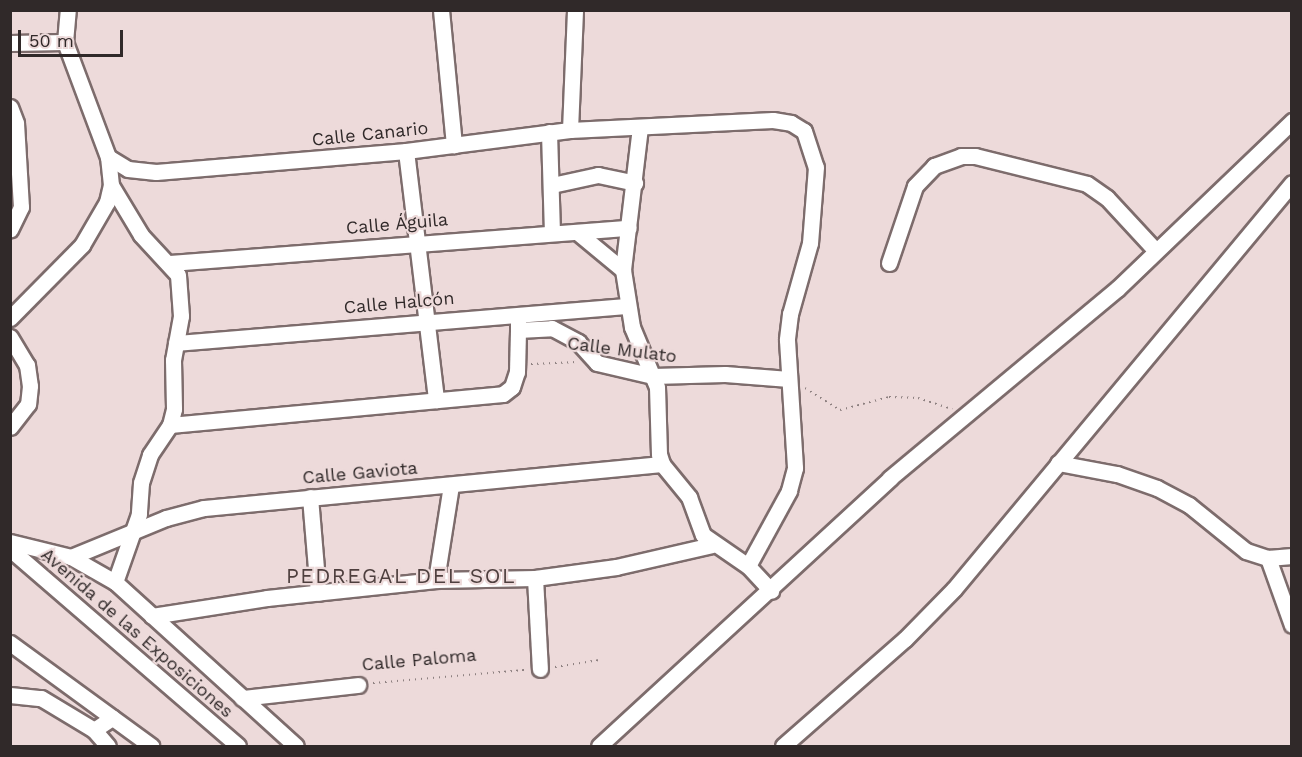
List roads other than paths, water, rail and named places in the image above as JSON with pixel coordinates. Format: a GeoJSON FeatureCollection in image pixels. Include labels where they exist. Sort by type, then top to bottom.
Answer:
{"type":"FeatureCollection","features":[{"type":"Feature","properties":{"kind":"street"},"geometry":{"type":"LineString","coordinates":[[10,318],[82,245],[107,202],[111,185],[108,158],[65,42],[68,10]]}},
{"type":"Feature","properties":{"kind":"street"},"geometry":{"type":"LineString","coordinates":[[441,10],[454,145]]}},
{"type":"Feature","properties":{"kind":"street"},"geometry":{"type":"LineString","coordinates":[[570,130],[575,10]]}},
{"type":"Feature","properties":{"kind":"street"},"geometry":{"type":"LineString","coordinates":[[10,43],[65,42]]}},
{"type":"Feature","properties":{"kind":"street"},"geometry":{"type":"LineString","coordinates":[[10,107],[15,123],[21,207],[10,230]]}},
{"type":"Feature","properties":{"kind":"street","name":"Calle Canario"},"geometry":{"type":"LineString","coordinates":[[108,158],[128,169],[156,172],[406,151],[570,130],[772,120],[791,123],[804,131],[816,167],[810,243],[790,314],[789,379]]}},
{"type":"Feature","properties":{"kind":"street"},"geometry":{"type":"LineString","coordinates":[[599,747],[771,591],[856,509],[1156,251],[1292,121]]}},
{"type":"Feature","properties":{"kind":"street"},"geometry":{"type":"LineString","coordinates":[[640,127],[624,270],[627,306],[638,346],[653,376],[658,394],[657,437],[662,464],[689,496],[703,535],[712,544],[748,566],[771,591]]}},
{"type":"Feature","properties":{"kind":"street"},"geometry":{"type":"LineString","coordinates":[[549,132],[552,233]]}},
{"type":"Feature","properties":{"kind":"street"},"geometry":{"type":"LineString","coordinates":[[406,151],[436,400]]}},
{"type":"Feature","properties":{"kind":"street"},"geometry":{"type":"LineString","coordinates":[[889,263],[915,186],[934,166],[961,156],[975,156],[1087,184],[1107,198],[1156,251]]}},
{"type":"Feature","properties":{"kind":"street"},"geometry":{"type":"LineString","coordinates":[[552,185],[598,175],[635,183]]}},
{"type":"Feature","properties":{"kind":"street"},"geometry":{"type":"LineString","coordinates":[[783,747],[870,670],[954,589],[1292,183]]}},
{"type":"Feature","properties":{"kind":"street"},"geometry":{"type":"LineString","coordinates":[[111,185],[141,236],[170,263],[178,275],[181,293],[176,343],[174,409],[170,425],[150,455],[131,532],[115,582]]}},
{"type":"Feature","properties":{"kind":"street","name":"Calle Águila"},"geometry":{"type":"LineString","coordinates":[[170,263],[418,242],[629,228]]}},
{"type":"Feature","properties":{"kind":"street"},"geometry":{"type":"LineString","coordinates":[[577,232],[624,270]]}},
{"type":"Feature","properties":{"kind":"street","name":"Calle Halcón"},"geometry":{"type":"LineString","coordinates":[[176,343],[427,320],[627,306]]}},
{"type":"Feature","properties":{"kind":"street"},"geometry":{"type":"LineString","coordinates":[[170,425],[503,394],[512,387],[517,372],[517,314]]}},
{"type":"Feature","properties":{"kind":"street","name":"Calle Mulato"},"geometry":{"type":"LineString","coordinates":[[518,330],[552,328],[579,342],[597,363],[653,376],[725,374],[789,379]]}},
{"type":"Feature","properties":{"kind":"street"},"geometry":{"type":"LineString","coordinates":[[10,337],[27,365],[28,404],[10,427]]}},
{"type":"Feature","properties":{"kind":"street"},"geometry":{"type":"LineString","coordinates":[[748,566],[789,491],[795,468],[789,379]]}},
{"type":"Feature","properties":{"kind":"street","name":"Calle Gaviota"},"geometry":{"type":"LineString","coordinates":[[70,556],[131,532],[204,508],[662,464]]}},
{"type":"Feature","properties":{"kind":"street"},"geometry":{"type":"LineString","coordinates":[[1058,464],[1117,474],[1157,488],[1189,505],[1239,547],[1268,558],[1292,556]]}},
{"type":"Feature","properties":{"kind":"street"},"geometry":{"type":"LineString","coordinates":[[436,580],[451,485]]}},
{"type":"Feature","properties":{"kind":"street"},"geometry":{"type":"LineString","coordinates":[[310,497],[318,593]]}},
{"type":"Feature","properties":{"kind":"street"},"geometry":{"type":"LineString","coordinates":[[10,542],[70,556],[115,582],[296,747]]}},
{"type":"Feature","properties":{"kind":"street"},"geometry":{"type":"LineString","coordinates":[[152,616],[318,593],[436,580],[535,578],[616,567],[712,544]]}},
{"type":"Feature","properties":{"kind":"street","name":"Avenida de las Exposiciones"},"geometry":{"type":"LineString","coordinates":[[10,549],[238,747]]}},
{"type":"Feature","properties":{"kind":"street"},"geometry":{"type":"LineString","coordinates":[[1268,558],[1273,582],[1292,625]]}},
{"type":"Feature","properties":{"kind":"street"},"geometry":{"type":"LineString","coordinates":[[535,578],[540,669]]}},
{"type":"Feature","properties":{"kind":"street"},"geometry":{"type":"LineString","coordinates":[[10,643],[151,747]]}},
{"type":"Feature","properties":{"kind":"street","name":"Calle Paloma"},"geometry":{"type":"LineString","coordinates":[[242,698],[358,684]]}},
{"type":"Feature","properties":{"kind":"street"},"geometry":{"type":"LineString","coordinates":[[10,695],[41,698],[94,730],[108,747]]}},
{"type":"Feature","properties":{"kind":"street"},"geometry":{"type":"LineString","coordinates":[[94,730],[112,718]]}},
{"type":"Feature","properties":{"kind":"district","name":"PEDREGAL DEL SOL"},"geometry":{"type":"Point","coordinates":[401,576]}}]}
